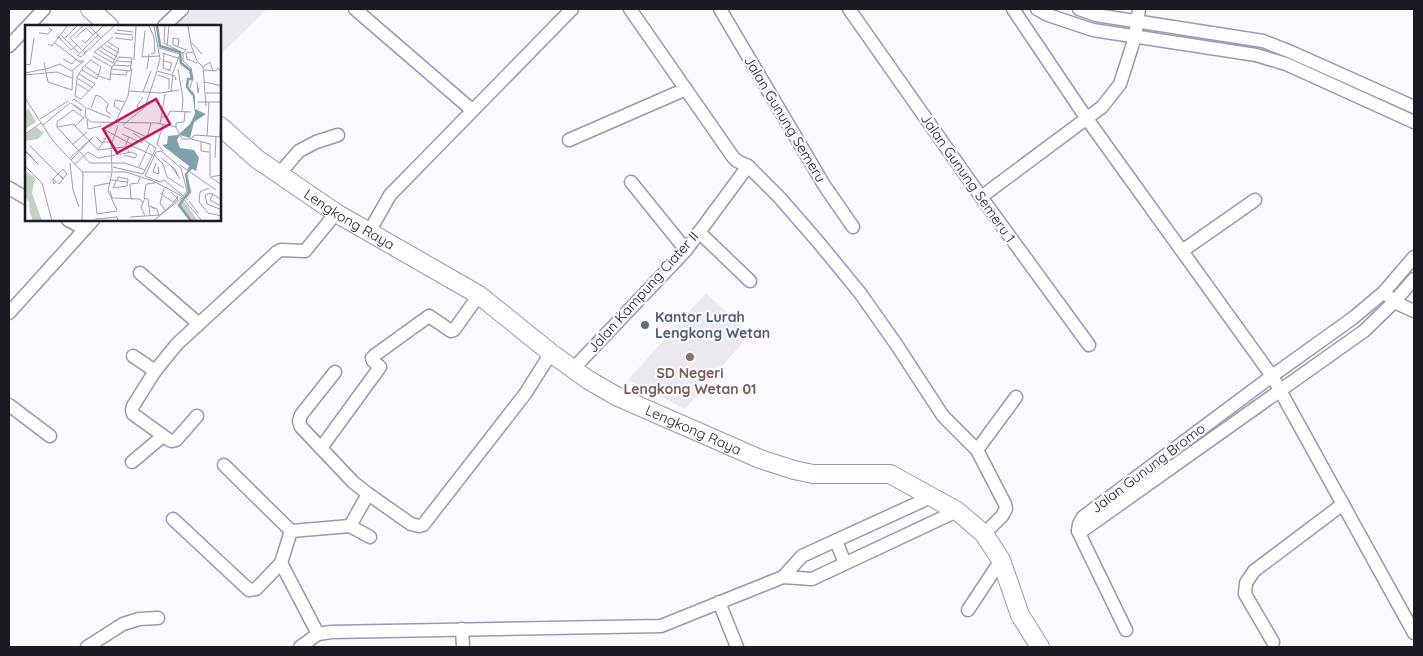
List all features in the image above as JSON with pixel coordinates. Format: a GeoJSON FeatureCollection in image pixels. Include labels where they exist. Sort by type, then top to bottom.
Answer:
{"type":"FeatureCollection","features":[{"type":"Feature","properties":{"kind":"street"},"geometry":{"type":"LineString","coordinates":[[29,25],[44,9]]}},
{"type":"Feature","properties":{"kind":"street"},"geometry":{"type":"LineString","coordinates":[[90,9],[108,25]]}},
{"type":"Feature","properties":{"kind":"street"},"geometry":{"type":"LineString","coordinates":[[165,25],[182,9]]}},
{"type":"Feature","properties":{"kind":"street"},"geometry":{"type":"LineString","coordinates":[[369,232],[390,195],[572,9]]}},
{"type":"Feature","properties":{"kind":"street"},"geometry":{"type":"LineString","coordinates":[[630,9],[733,157],[748,166],[793,213],[860,293],[943,416],[977,450],[1006,509],[1002,516],[984,534]]}},
{"type":"Feature","properties":{"kind":"street","name":"Jalan Gunung Semeru"},"geometry":{"type":"LineString","coordinates":[[720,9],[824,185],[853,227]]}},
{"type":"Feature","properties":{"kind":"street","name":"Jalan Gunung Semeru 1"},"geometry":{"type":"LineString","coordinates":[[849,9],[1089,345]]}},
{"type":"Feature","properties":{"kind":"street"},"geometry":{"type":"LineString","coordinates":[[1013,9],[1087,119],[1281,390],[1414,633]]}},
{"type":"Feature","properties":{"kind":"street"},"geometry":{"type":"LineString","coordinates":[[1037,9],[1048,15],[1093,30],[1264,57],[1286,64],[1414,122]]}},
{"type":"Feature","properties":{"kind":"street"},"geometry":{"type":"LineString","coordinates":[[1079,9],[1096,14],[1138,15],[1263,41],[1414,108]]}},
{"type":"Feature","properties":{"kind":"street"},"geometry":{"type":"LineString","coordinates":[[360,10],[472,110]]}},
{"type":"Feature","properties":{"kind":"street"},"geometry":{"type":"LineString","coordinates":[[981,196],[1102,107],[1120,84],[1134,37],[1138,15]]}},
{"type":"Feature","properties":{"kind":"street"},"geometry":{"type":"LineString","coordinates":[[9,46],[25,29]]}},
{"type":"Feature","properties":{"kind":"street"},"geometry":{"type":"LineString","coordinates":[[569,140],[686,89]]}},
{"type":"Feature","properties":{"kind":"street","name":"Lengkong Raya"},"geometry":{"type":"LineString","coordinates":[[221,127],[257,159],[336,213],[479,295],[573,369],[624,400],[760,459],[794,470],[814,474],[890,474],[957,511],[984,534],[1001,560],[1020,615],[1038,647]]}},
{"type":"Feature","properties":{"kind":"street"},"geometry":{"type":"LineString","coordinates":[[279,174],[298,151],[316,142],[338,135]]}},
{"type":"Feature","properties":{"kind":"street","name":"Jalan Kampung Ciater II"},"geometry":{"type":"LineString","coordinates":[[573,369],[686,250],[748,166]]}},
{"type":"Feature","properties":{"kind":"street"},"geometry":{"type":"LineString","coordinates":[[631,182],[686,250]]}},
{"type":"Feature","properties":{"kind":"street"},"geometry":{"type":"LineString","coordinates":[[9,188],[25,197]]}},
{"type":"Feature","properties":{"kind":"street"},"geometry":{"type":"LineString","coordinates":[[1182,251],[1255,200]]}},
{"type":"Feature","properties":{"kind":"street"},"geometry":{"type":"LineString","coordinates":[[197,416],[176,440],[172,441],[133,414],[132,410],[155,371],[177,344],[277,252],[281,250],[305,251],[336,213]]}},
{"type":"Feature","properties":{"kind":"street"},"geometry":{"type":"LineString","coordinates":[[9,313],[89,225],[72,221]]}},
{"type":"Feature","properties":{"kind":"street"},"geometry":{"type":"LineString","coordinates":[[699,232],[750,282]]}},
{"type":"Feature","properties":{"kind":"street","name":"Jalan Gunung Bromo"},"geometry":{"type":"LineString","coordinates":[[1414,257],[1384,292],[1353,318],[1092,509],[1079,524],[1078,531],[1082,531],[1364,331],[1394,302],[1414,279]]}},
{"type":"Feature","properties":{"kind":"street"},"geometry":{"type":"LineString","coordinates":[[140,273],[199,324]]}},
{"type":"Feature","properties":{"kind":"street"},"geometry":{"type":"LineString","coordinates":[[1384,292],[1394,302],[1414,311]]}},
{"type":"Feature","properties":{"kind":"street"},"geometry":{"type":"LineString","coordinates":[[321,448],[380,367],[372,361],[375,354],[429,316],[454,330],[479,295]]}},
{"type":"Feature","properties":{"kind":"street"},"geometry":{"type":"LineString","coordinates":[[334,372],[301,415],[299,421],[301,428],[353,482],[411,524],[419,526],[423,525],[524,394],[551,353]]}},
{"type":"Feature","properties":{"kind":"street"},"geometry":{"type":"LineString","coordinates":[[133,356],[155,371]]}},
{"type":"Feature","properties":{"kind":"street"},"geometry":{"type":"LineString","coordinates":[[977,450],[1016,397]]}},
{"type":"Feature","properties":{"kind":"street"},"geometry":{"type":"LineString","coordinates":[[9,405],[50,436]]}},
{"type":"Feature","properties":{"kind":"street"},"geometry":{"type":"LineString","coordinates":[[132,462],[163,436]]}},
{"type":"Feature","properties":{"kind":"street"},"geometry":{"type":"LineString","coordinates":[[224,465],[291,531],[350,526],[370,537]]}},
{"type":"Feature","properties":{"kind":"street"},"geometry":{"type":"LineString","coordinates":[[350,526],[368,494]]}},
{"type":"Feature","properties":{"kind":"street"},"geometry":{"type":"LineString","coordinates":[[783,577],[802,556],[931,497]]}},
{"type":"Feature","properties":{"kind":"street"},"geometry":{"type":"LineString","coordinates":[[1273,642],[1245,594],[1246,583],[1254,571],[1343,504]]}},
{"type":"Feature","properties":{"kind":"street"},"geometry":{"type":"LineString","coordinates":[[300,647],[318,634],[331,632],[661,626],[783,577],[812,579],[957,511]]}},
{"type":"Feature","properties":{"kind":"street"},"geometry":{"type":"LineString","coordinates":[[173,519],[249,590],[256,589],[281,563],[291,531]]}},
{"type":"Feature","properties":{"kind":"street"},"geometry":{"type":"LineString","coordinates":[[1078,531],[1126,630]]}},
{"type":"Feature","properties":{"kind":"street"},"geometry":{"type":"LineString","coordinates":[[836,541],[845,563]]}},
{"type":"Feature","properties":{"kind":"street"},"geometry":{"type":"LineString","coordinates":[[968,610],[1001,560]]}},
{"type":"Feature","properties":{"kind":"street"},"geometry":{"type":"LineString","coordinates":[[281,563],[318,634]]}},
{"type":"Feature","properties":{"kind":"street"},"geometry":{"type":"LineString","coordinates":[[719,602],[737,647]]}},
{"type":"Feature","properties":{"kind":"street"},"geometry":{"type":"LineString","coordinates":[[86,647],[123,624],[139,619],[158,618]]}},
{"type":"Feature","properties":{"kind":"street"},"geometry":{"type":"LineString","coordinates":[[456,647],[459,629]]}},
{"type":"Feature","properties":{"kind":"street"},"geometry":{"type":"LineString","coordinates":[[459,629],[463,647]]}},
{"type":"Feature","properties":{"kind":"shaded area"},"geometry":{"type":"Polygon","coordinates":[[[192,9],[267,9],[221,54],[221,25],[175,25],[192,9]]]}},
{"type":"Feature","properties":{"kind":"shaded area","name":"SD Negeri Lengkong Wetan 01"},"geometry":{"type":"Polygon","coordinates":[[[706,293],[750,334],[685,409],[628,380],[706,293]]]}},
{"type":"Feature","properties":{"kind":"place","name":"Kantor Lurah Lengkong Wetan"},"geometry":{"type":"Point","coordinates":[645,325]}},
{"type":"Feature","properties":{"kind":"place","name":"SD Negeri Lengkong Wetan 01"},"geometry":{"type":"Point","coordinates":[690,357]}}]}
